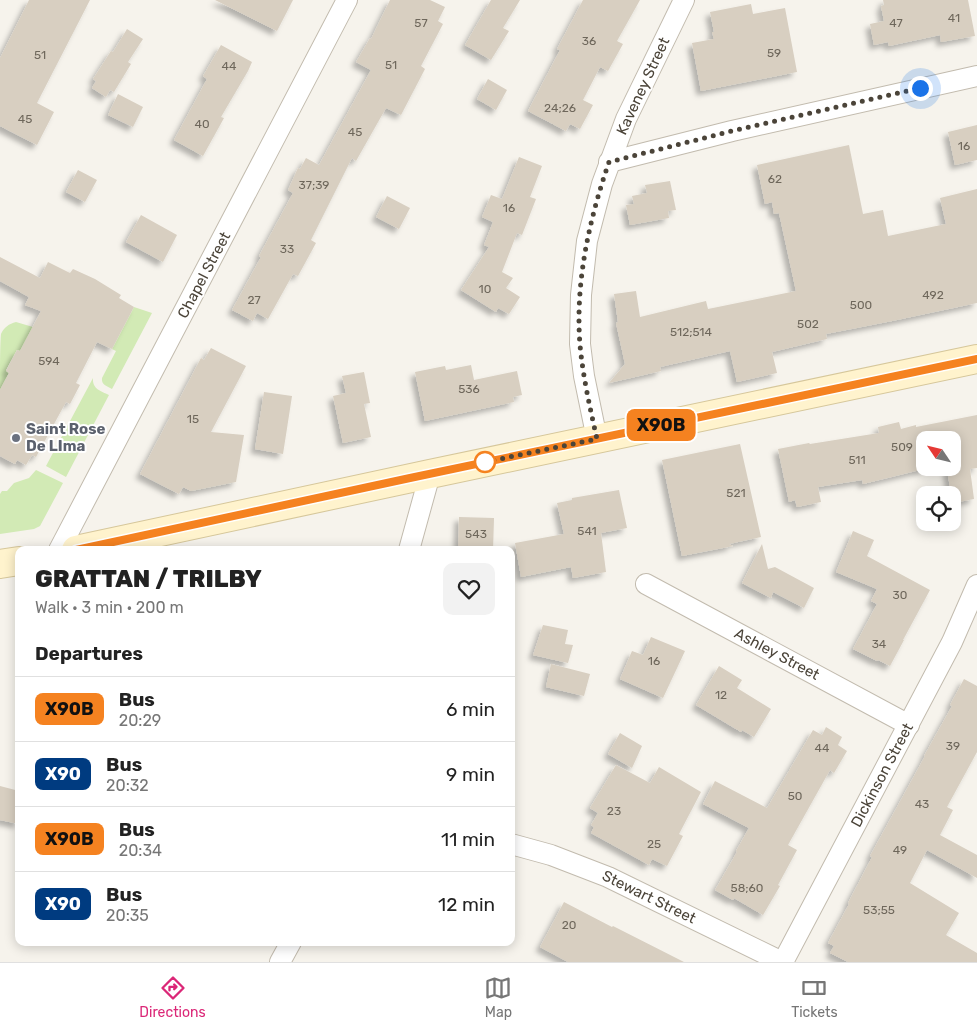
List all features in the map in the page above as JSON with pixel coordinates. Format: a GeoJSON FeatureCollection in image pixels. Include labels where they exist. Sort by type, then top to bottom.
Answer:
{"type":"FeatureCollection","features":[{"type":"Feature","properties":{"kind":"main road"},"geometry":{"type":"LineString","coordinates":[[95,546],[977,359]]}},
{"type":"Feature","properties":{"kind":"main road"},"geometry":{"type":"LineString","coordinates":[[0,564],[15,562]]}},
{"type":"Feature","properties":{"kind":"street","name":"Chapel Street"},"geometry":{"type":"LineString","coordinates":[[61,546],[347,0]]}},
{"type":"Feature","properties":{"kind":"street","name":"Kaveney Street"},"geometry":{"type":"LineString","coordinates":[[597,439],[584,376],[580,344],[581,295],[587,241],[602,184],[626,118],[684,0]]}},
{"type":"Feature","properties":{"kind":"street"},"geometry":{"type":"LineString","coordinates":[[609,162],[732,131],[977,76]]}},
{"type":"Feature","properties":{"kind":"street"},"geometry":{"type":"LineString","coordinates":[[410,546],[430,474]]}},
{"type":"Feature","properties":{"kind":"street","name":"Ashley Street"},"geometry":{"type":"LineString","coordinates":[[646,584],[909,725]]}},
{"type":"Feature","properties":{"kind":"street","name":"Dickinson Street"},"geometry":{"type":"LineString","coordinates":[[782,962],[952,642],[977,585]]}},
{"type":"Feature","properties":{"kind":"street","name":"Stewart Street"},"geometry":{"type":"LineString","coordinates":[[515,845],[551,855],[608,877],[782,962]]}},
{"type":"Feature","properties":{"kind":"street"},"geometry":{"type":"LineString","coordinates":[[280,962],[289,946]]}},
{"type":"Feature","properties":{"kind":"green space"},"geometry":{"type":"Polygon","coordinates":[[[134,307],[152,313],[112,389],[103,384],[102,378],[116,351],[112,349],[134,307]]]}},
{"type":"Feature","properties":{"kind":"green space"},"geometry":{"type":"Polygon","coordinates":[[[16,322],[33,327],[20,351],[17,350],[6,370],[9,373],[0,390],[1,334],[7,326],[16,322]]]}},
{"type":"Feature","properties":{"kind":"green space"},"geometry":{"type":"Polygon","coordinates":[[[93,378],[94,385],[100,391],[109,395],[66,477],[46,466],[93,378]]]}},
{"type":"Feature","properties":{"kind":"green space"},"geometry":{"type":"Polygon","coordinates":[[[36,470],[63,483],[40,526],[34,529],[0,534],[0,494],[2,491],[7,491],[14,483],[29,478],[36,470]]]}},
{"type":"Feature","properties":{"kind":"building"},"geometry":{"type":"Polygon","coordinates":[[[29,0],[90,0],[37,103],[54,112],[37,145],[0,126],[0,58],[29,0]]]}},
{"type":"Feature","properties":{"kind":"building"},"geometry":{"type":"Polygon","coordinates":[[[215,0],[293,0],[277,31],[215,0]]]}},
{"type":"Feature","properties":{"kind":"building"},"geometry":{"type":"Polygon","coordinates":[[[390,0],[430,0],[445,7],[438,21],[443,24],[421,66],[425,69],[401,115],[386,108],[356,161],[352,158],[311,240],[316,243],[298,276],[293,274],[268,319],[257,313],[253,321],[232,310],[293,193],[288,190],[298,168],[300,169],[306,158],[319,165],[371,70],[356,62],[371,39],[390,0]]]}},
{"type":"Feature","properties":{"kind":"building"},"geometry":{"type":"Polygon","coordinates":[[[491,0],[520,0],[503,28],[509,31],[491,60],[465,45],[491,0]]]}},
{"type":"Feature","properties":{"kind":"building"},"geometry":{"type":"Polygon","coordinates":[[[583,0],[640,0],[617,41],[623,44],[608,71],[600,67],[583,100],[593,105],[580,129],[570,124],[566,131],[528,111],[560,50],[557,49],[583,0]]]}},
{"type":"Feature","properties":{"kind":"building"},"geometry":{"type":"Polygon","coordinates":[[[883,0],[968,0],[975,36],[941,42],[940,35],[889,46],[888,42],[874,45],[870,24],[884,21],[881,6],[884,5],[883,0]]]}},
{"type":"Feature","properties":{"kind":"building"},"geometry":{"type":"Polygon","coordinates":[[[751,4],[753,14],[785,8],[797,72],[701,91],[692,43],[714,39],[710,12],[751,4]]]}},
{"type":"Feature","properties":{"kind":"building"},"geometry":{"type":"Polygon","coordinates":[[[127,29],[143,39],[128,62],[131,64],[114,92],[110,90],[106,97],[92,88],[96,81],[93,79],[127,29]]]}},
{"type":"Feature","properties":{"kind":"building"},"geometry":{"type":"Polygon","coordinates":[[[221,45],[252,62],[221,117],[224,118],[203,156],[174,140],[207,79],[203,76],[221,45]]]}},
{"type":"Feature","properties":{"kind":"building"},"geometry":{"type":"Polygon","coordinates":[[[488,79],[507,90],[496,110],[477,99],[488,79]]]}},
{"type":"Feature","properties":{"kind":"building"},"geometry":{"type":"Polygon","coordinates":[[[118,94],[143,107],[133,127],[108,115],[118,94]]]}},
{"type":"Feature","properties":{"kind":"building"},"geometry":{"type":"Polygon","coordinates":[[[977,125],[977,160],[955,165],[948,132],[977,125]]]}},
{"type":"Feature","properties":{"kind":"building"},"geometry":{"type":"Polygon","coordinates":[[[849,145],[863,214],[883,210],[888,236],[946,224],[940,198],[977,189],[977,303],[826,334],[827,339],[772,352],[777,373],[737,382],[730,351],[660,367],[661,371],[609,383],[625,364],[616,323],[618,322],[614,294],[636,291],[640,317],[706,301],[708,309],[796,291],[779,213],[774,214],[772,202],[765,204],[757,165],[849,145]]]}},
{"type":"Feature","properties":{"kind":"building"},"geometry":{"type":"Polygon","coordinates":[[[519,157],[542,166],[530,197],[536,199],[522,235],[517,233],[502,272],[513,278],[506,288],[520,297],[509,314],[498,308],[496,312],[461,290],[489,247],[484,245],[493,222],[482,217],[491,195],[502,199],[519,157]]]}},
{"type":"Feature","properties":{"kind":"building"},"geometry":{"type":"Polygon","coordinates":[[[78,170],[97,180],[85,202],[66,192],[78,170]]]}},
{"type":"Feature","properties":{"kind":"building"},"geometry":{"type":"Polygon","coordinates":[[[670,181],[676,210],[668,211],[669,218],[630,225],[626,205],[634,204],[632,196],[647,193],[645,185],[670,181]]]}},
{"type":"Feature","properties":{"kind":"building"},"geometry":{"type":"Polygon","coordinates":[[[387,196],[410,208],[399,229],[376,217],[387,196]]]}},
{"type":"Feature","properties":{"kind":"building"},"geometry":{"type":"Polygon","coordinates":[[[141,215],[177,235],[163,262],[126,242],[141,215]]]}},
{"type":"Feature","properties":{"kind":"building"},"geometry":{"type":"Polygon","coordinates":[[[0,257],[40,278],[48,262],[70,273],[73,269],[95,279],[121,295],[119,298],[134,307],[112,349],[97,342],[76,383],[80,385],[70,404],[66,402],[36,457],[32,455],[26,465],[17,460],[15,464],[0,456],[0,390],[9,373],[6,371],[17,350],[20,351],[41,311],[25,305],[29,297],[0,281],[0,257]]]}},
{"type":"Feature","properties":{"kind":"building"},"geometry":{"type":"Polygon","coordinates":[[[211,348],[246,366],[211,432],[244,435],[236,482],[191,491],[183,487],[179,494],[140,474],[201,358],[204,360],[211,348]]]}},
{"type":"Feature","properties":{"kind":"building"},"geometry":{"type":"Polygon","coordinates":[[[471,365],[474,380],[517,371],[522,395],[513,397],[514,402],[425,421],[415,372],[445,366],[446,370],[471,365]]]}},
{"type":"Feature","properties":{"kind":"building"},"geometry":{"type":"Polygon","coordinates":[[[364,372],[370,403],[364,404],[371,437],[343,443],[333,396],[346,393],[342,376],[364,372]]]}},
{"type":"Feature","properties":{"kind":"building"},"geometry":{"type":"Polygon","coordinates":[[[264,392],[292,396],[283,454],[255,449],[264,392]]]}},
{"type":"Feature","properties":{"kind":"building"},"geometry":{"type":"Polygon","coordinates":[[[977,415],[977,468],[970,469],[974,499],[961,501],[961,486],[950,486],[948,476],[961,476],[961,431],[916,431],[916,471],[863,484],[862,480],[818,487],[821,502],[797,507],[795,500],[789,502],[778,449],[879,433],[878,427],[899,422],[901,429],[916,425],[916,427],[977,415]]]}},
{"type":"Feature","properties":{"kind":"building"},"geometry":{"type":"Polygon","coordinates":[[[740,444],[761,537],[729,544],[733,546],[682,556],[662,460],[740,444]]]}},
{"type":"Feature","properties":{"kind":"building"},"geometry":{"type":"Polygon","coordinates":[[[619,490],[627,528],[601,533],[606,572],[573,578],[571,567],[521,577],[515,543],[564,534],[557,503],[572,500],[572,498],[619,490]]]}},
{"type":"Feature","properties":{"kind":"building"},"geometry":{"type":"Polygon","coordinates":[[[459,517],[494,518],[493,546],[458,546],[459,517]]]}},
{"type":"Feature","properties":{"kind":"building"},"geometry":{"type":"Polygon","coordinates":[[[853,531],[874,540],[867,556],[930,590],[890,666],[853,649],[877,604],[871,601],[877,589],[836,572],[853,531]]]}},
{"type":"Feature","properties":{"kind":"building"},"geometry":{"type":"Polygon","coordinates":[[[762,544],[768,569],[775,567],[814,588],[804,608],[773,592],[771,598],[742,583],[762,544]]]}},
{"type":"Feature","properties":{"kind":"building"},"geometry":{"type":"Polygon","coordinates":[[[543,625],[568,630],[565,644],[573,645],[568,663],[533,655],[543,625]]]}},
{"type":"Feature","properties":{"kind":"building"},"geometry":{"type":"Polygon","coordinates":[[[651,637],[685,651],[663,698],[620,679],[632,651],[643,655],[651,637]]]}},
{"type":"Feature","properties":{"kind":"building"},"geometry":{"type":"Polygon","coordinates":[[[551,664],[590,674],[584,696],[546,687],[551,664]]]}},
{"type":"Feature","properties":{"kind":"building"},"geometry":{"type":"Polygon","coordinates":[[[719,666],[742,680],[737,688],[771,709],[754,737],[742,730],[741,732],[696,705],[719,666]]]}},
{"type":"Feature","properties":{"kind":"building"},"geometry":{"type":"Polygon","coordinates":[[[964,679],[977,686],[977,752],[947,807],[953,810],[940,835],[977,855],[977,878],[927,850],[910,883],[959,913],[946,935],[977,953],[977,962],[848,962],[830,953],[834,946],[828,943],[872,857],[870,856],[952,706],[950,705],[964,679]]]}},
{"type":"Feature","properties":{"kind":"building"},"geometry":{"type":"Polygon","coordinates":[[[826,727],[842,737],[838,745],[847,751],[834,773],[830,770],[788,845],[797,850],[778,885],[780,886],[763,915],[734,898],[733,900],[715,890],[749,828],[703,804],[715,781],[767,808],[813,730],[822,735],[826,727]]]}},
{"type":"Feature","properties":{"kind":"building"},"geometry":{"type":"Polygon","coordinates":[[[620,733],[642,746],[632,768],[608,754],[620,733]]]}},
{"type":"Feature","properties":{"kind":"building"},"geometry":{"type":"Polygon","coordinates":[[[616,765],[650,783],[659,767],[701,792],[679,834],[683,836],[667,866],[652,859],[649,865],[591,833],[594,827],[591,825],[598,813],[590,808],[616,765]]]}},
{"type":"Feature","properties":{"kind":"building"},"geometry":{"type":"Polygon","coordinates":[[[0,786],[15,790],[15,823],[0,820],[0,786]]]}},
{"type":"Feature","properties":{"kind":"building"},"geometry":{"type":"Polygon","coordinates":[[[564,902],[684,962],[568,962],[540,947],[564,902]]]}},
{"type":"Feature","properties":{"kind":"bus line","name":"X90B"},"geometry":{"type":"LineString","coordinates":[[93,546],[977,359]]}},
{"type":"Feature","properties":{"kind":"place","name":"Saint Rose De LIma"},"geometry":{"type":"Point","coordinates":[16,438]}},
{"type":"Feature","properties":{"kind":"route"},"geometry":{"type":"LineString","coordinates":[[485,462],[597,439],[584,376],[580,344],[581,295],[587,241],[609,162],[732,131],[920,88]]}}]}
